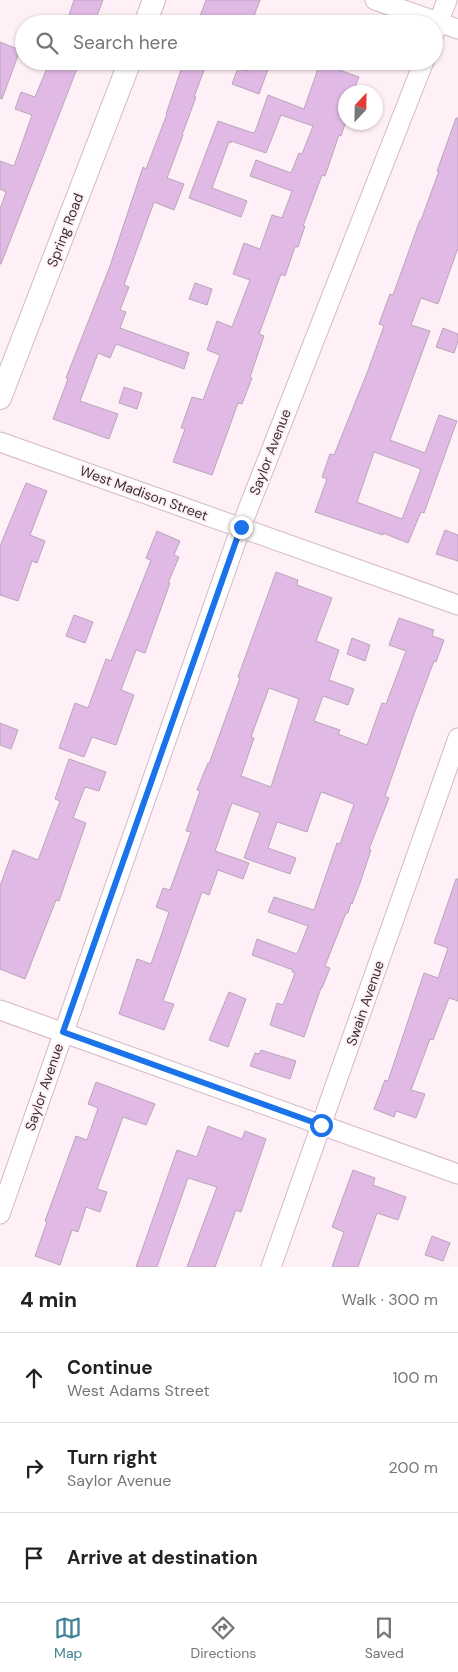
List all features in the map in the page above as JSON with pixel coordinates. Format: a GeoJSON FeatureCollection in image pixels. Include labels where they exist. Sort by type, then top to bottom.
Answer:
{"type":"FeatureCollection","features":[{"type":"Feature","properties":{"kind":"street"},"geometry":{"type":"LineString","coordinates":[[148,15],[154,0]]}},
{"type":"Feature","properties":{"kind":"street"},"geometry":{"type":"LineString","coordinates":[[375,0],[408,15]]}},
{"type":"Feature","properties":{"kind":"street"},"geometry":{"type":"LineString","coordinates":[[442,15],[447,0]]}},
{"type":"Feature","properties":{"kind":"street"},"geometry":{"type":"LineString","coordinates":[[443,28],[458,29]]}},
{"type":"Feature","properties":{"kind":"street","name":"Spring Road"},"geometry":{"type":"LineString","coordinates":[[0,398],[127,70]]}},
{"type":"Feature","properties":{"kind":"street","name":"Saylor Avenue"},"geometry":{"type":"LineString","coordinates":[[0,1214],[241,527],[420,70]]}},
{"type":"Feature","properties":{"kind":"street","name":"West Madison Street"},"geometry":{"type":"LineString","coordinates":[[0,442],[458,605]]}},
{"type":"Feature","properties":{"kind":"street","name":"Swain Avenue"},"geometry":{"type":"LineString","coordinates":[[271,1267],[458,738]]}},
{"type":"Feature","properties":{"kind":"street"},"geometry":{"type":"LineString","coordinates":[[0,1010],[458,1174]]}},
{"type":"Feature","properties":{"kind":"building"},"geometry":{"type":"Polygon","coordinates":[[[74,0],[103,0],[97,15],[69,15],[74,0]]]}},
{"type":"Feature","properties":{"kind":"building"},"geometry":{"type":"Polygon","coordinates":[[[206,0],[260,0],[254,15],[200,15],[206,0]]]}},
{"type":"Feature","properties":{"kind":"building"},"geometry":{"type":"Polygon","coordinates":[[[0,42],[15,48],[15,64],[2,99],[0,98],[0,42]]]}},
{"type":"Feature","properties":{"kind":"building"},"geometry":{"type":"Polygon","coordinates":[[[46,70],[76,70],[0,264],[0,209],[6,192],[0,189],[0,161],[14,166],[32,115],[15,109],[21,92],[35,97],[46,70]]]}},
{"type":"Feature","properties":{"kind":"building"},"geometry":{"type":"Polygon","coordinates":[[[181,70],[204,70],[167,178],[184,184],[174,210],[154,202],[124,285],[129,287],[120,310],[126,312],[120,328],[189,353],[184,369],[116,344],[110,358],[98,353],[80,401],[118,414],[109,439],[53,419],[68,379],[66,378],[110,266],[143,167],[146,169],[181,70]]]}},
{"type":"Feature","properties":{"kind":"building"},"geometry":{"type":"Polygon","coordinates":[[[237,70],[268,70],[259,94],[232,84],[237,70]]]}},
{"type":"Feature","properties":{"kind":"building"},"geometry":{"type":"Polygon","coordinates":[[[318,70],[340,70],[359,77],[356,85],[338,85],[338,130],[343,130],[341,136],[339,135],[325,176],[322,175],[303,226],[305,226],[298,247],[295,247],[285,276],[281,274],[259,334],[264,336],[250,377],[252,378],[242,404],[238,403],[212,475],[173,462],[185,429],[181,428],[192,397],[203,400],[220,355],[207,350],[217,321],[232,327],[250,280],[233,274],[244,243],[260,249],[272,215],[282,218],[292,191],[250,176],[256,160],[291,173],[299,153],[302,154],[313,126],[281,115],[266,153],[231,141],[231,143],[229,142],[212,188],[247,201],[241,217],[189,198],[218,121],[253,133],[255,132],[268,95],[304,109],[318,70]]]}},
{"type":"Feature","properties":{"kind":"building"},"geometry":{"type":"Polygon","coordinates":[[[456,118],[458,118],[458,248],[438,304],[421,298],[411,325],[430,331],[390,440],[425,453],[439,415],[457,421],[424,513],[421,512],[408,543],[383,533],[383,535],[315,512],[327,479],[322,477],[330,454],[334,455],[367,373],[384,326],[379,324],[390,294],[393,295],[439,171],[437,171],[456,118]],[[374,452],[357,502],[402,519],[421,469],[374,452]]]}},
{"type":"Feature","properties":{"kind":"building"},"geometry":{"type":"Polygon","coordinates":[[[195,283],[212,289],[207,305],[189,299],[195,283]]]}},
{"type":"Feature","properties":{"kind":"building"},"geometry":{"type":"Polygon","coordinates":[[[443,328],[458,334],[454,353],[436,347],[443,328]]]}},
{"type":"Feature","properties":{"kind":"building"},"geometry":{"type":"Polygon","coordinates":[[[124,387],[142,393],[137,409],[119,403],[124,387]]]}},
{"type":"Feature","properties":{"kind":"building"},"geometry":{"type":"Polygon","coordinates":[[[26,483],[47,491],[30,535],[45,541],[37,563],[32,561],[18,601],[0,595],[0,546],[26,483]]]}},
{"type":"Feature","properties":{"kind":"building"},"geometry":{"type":"Polygon","coordinates":[[[445,530],[458,535],[458,561],[436,554],[445,530]]]}},
{"type":"Feature","properties":{"kind":"building"},"geometry":{"type":"Polygon","coordinates":[[[157,531],[180,541],[174,555],[179,557],[168,583],[170,583],[145,653],[136,650],[121,690],[134,695],[116,745],[92,737],[84,757],[59,748],[75,703],[88,708],[106,659],[111,661],[151,560],[146,558],[157,531]]]}},
{"type":"Feature","properties":{"kind":"building"},"geometry":{"type":"Polygon","coordinates":[[[276,572],[298,580],[297,585],[332,598],[316,641],[339,650],[329,680],[354,689],[348,705],[323,696],[314,721],[340,730],[338,734],[367,745],[382,703],[386,704],[406,651],[389,645],[399,618],[434,630],[432,636],[444,640],[436,662],[434,661],[385,796],[389,798],[369,849],[371,850],[360,883],[325,966],[330,968],[304,1037],[270,1025],[277,1003],[283,1005],[295,973],[292,972],[293,970],[252,955],[257,939],[297,954],[308,926],[268,912],[274,897],[314,910],[337,843],[340,844],[354,804],[321,792],[307,832],[277,822],[268,848],[296,858],[290,874],[244,858],[260,813],[232,803],[215,851],[249,863],[243,879],[218,870],[209,895],[202,892],[163,1001],[174,1004],[164,1030],[119,1014],[137,959],[151,964],[162,933],[169,912],[156,907],[163,888],[170,890],[191,832],[186,831],[200,791],[197,790],[209,764],[240,678],[238,677],[276,572]],[[269,688],[251,737],[254,738],[241,776],[271,787],[299,699],[269,688]]]}},
{"type":"Feature","properties":{"kind":"building"},"geometry":{"type":"Polygon","coordinates":[[[74,615],[93,622],[85,643],[66,636],[74,615]]]}},
{"type":"Feature","properties":{"kind":"building"},"geometry":{"type":"Polygon","coordinates":[[[352,638],[370,645],[365,661],[347,654],[352,638]]]}},
{"type":"Feature","properties":{"kind":"building"},"geometry":{"type":"Polygon","coordinates":[[[0,723],[18,730],[11,749],[0,745],[0,723]]]}},
{"type":"Feature","properties":{"kind":"building"},"geometry":{"type":"Polygon","coordinates":[[[69,759],[106,772],[99,791],[85,787],[73,818],[86,823],[59,901],[56,900],[25,979],[0,969],[0,886],[13,850],[38,860],[60,801],[55,799],[69,759]]]}},
{"type":"Feature","properties":{"kind":"building"},"geometry":{"type":"Polygon","coordinates":[[[456,879],[458,879],[458,1001],[449,998],[433,1040],[430,1039],[411,1090],[425,1094],[416,1118],[396,1111],[394,1117],[374,1109],[385,1080],[388,1081],[424,973],[438,978],[448,948],[434,943],[456,879]]]}},
{"type":"Feature","properties":{"kind":"building"},"geometry":{"type":"Polygon","coordinates":[[[229,992],[246,999],[228,1047],[209,1040],[229,992]]]}},
{"type":"Feature","properties":{"kind":"building"},"geometry":{"type":"Polygon","coordinates":[[[261,1050],[296,1061],[290,1079],[250,1066],[255,1053],[259,1054],[261,1050]]]}},
{"type":"Feature","properties":{"kind":"building"},"geometry":{"type":"Polygon","coordinates":[[[96,1082],[155,1104],[146,1125],[123,1117],[97,1189],[107,1192],[100,1212],[86,1207],[78,1232],[72,1230],[60,1265],[35,1256],[47,1222],[45,1221],[76,1136],[87,1140],[98,1108],[88,1104],[96,1082]]]}},
{"type":"Feature","properties":{"kind":"building"},"geometry":{"type":"Polygon","coordinates":[[[208,1126],[242,1139],[245,1131],[266,1139],[241,1212],[236,1210],[215,1267],[187,1267],[217,1187],[188,1178],[157,1267],[136,1267],[177,1150],[197,1157],[208,1126]]]}},
{"type":"Feature","properties":{"kind":"building"},"geometry":{"type":"Polygon","coordinates":[[[353,1170],[375,1178],[373,1185],[406,1197],[398,1220],[377,1213],[358,1267],[332,1267],[344,1232],[332,1227],[353,1170]]]}},
{"type":"Feature","properties":{"kind":"building"},"geometry":{"type":"Polygon","coordinates":[[[432,1236],[450,1243],[443,1261],[425,1255],[432,1236]]]}},
{"type":"Feature","properties":{"kind":"route"},"geometry":{"type":"LineString","coordinates":[[241,527],[63,1032],[321,1125]]}}]}
